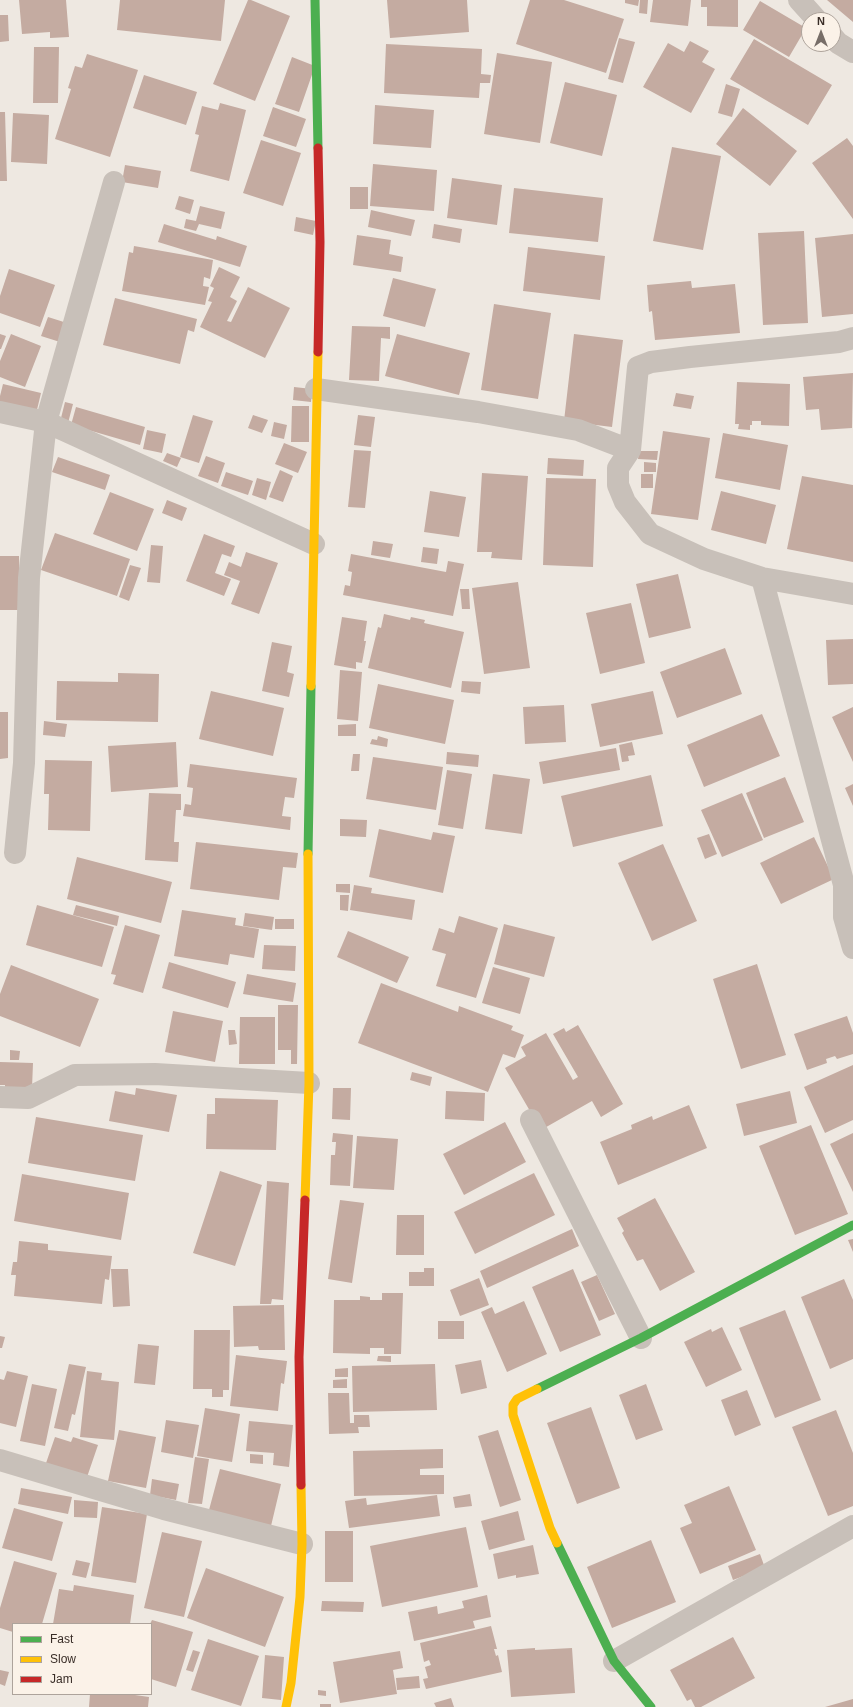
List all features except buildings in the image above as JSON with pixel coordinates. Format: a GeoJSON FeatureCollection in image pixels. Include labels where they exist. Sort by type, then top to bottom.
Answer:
{"type":"FeatureCollection","features":[{"type":"Feature","properties":{"kind":"street"},"geometry":{"type":"LineString","coordinates":[[286,1707],[291,1683],[300,1597],[302,1544],[299,1357],[309,1083],[308,811],[320,242],[315,0]]}},
{"type":"Feature","properties":{"kind":"street"},"geometry":{"type":"LineString","coordinates":[[799,0],[810,12]]}},
{"type":"Feature","properties":{"kind":"street"},"geometry":{"type":"LineString","coordinates":[[841,45],[853,52]]}},
{"type":"Feature","properties":{"kind":"street"},"geometry":{"type":"LineString","coordinates":[[15,853],[24,763],[29,578],[46,422],[114,182]]}},
{"type":"Feature","properties":{"kind":"street"},"geometry":{"type":"LineString","coordinates":[[853,338],[839,342],[651,362],[638,367],[630,450],[618,468],[618,485],[625,502],[650,534],[704,559],[762,578],[853,594]]}},
{"type":"Feature","properties":{"kind":"street"},"geometry":{"type":"LineString","coordinates":[[316,389],[470,411],[578,430],[630,450]]}},
{"type":"Feature","properties":{"kind":"street"},"geometry":{"type":"LineString","coordinates":[[0,412],[46,422],[314,544]]}},
{"type":"Feature","properties":{"kind":"street"},"geometry":{"type":"LineString","coordinates":[[762,578],[849,881],[844,916],[853,948]]}},
{"type":"Feature","properties":{"kind":"street"},"geometry":{"type":"LineString","coordinates":[[0,1097],[28,1098],[75,1076],[155,1074],[309,1083]]}},
{"type":"Feature","properties":{"kind":"street"},"geometry":{"type":"LineString","coordinates":[[532,1120],[641,1338]]}},
{"type":"Feature","properties":{"kind":"street"},"geometry":{"type":"LineString","coordinates":[[651,1707],[614,1661],[550,1528],[513,1415],[513,1405],[517,1399],[641,1338],[853,1225]]}},
{"type":"Feature","properties":{"kind":"street"},"geometry":{"type":"LineString","coordinates":[[2,1465],[164,1509],[302,1544]]}},
{"type":"Feature","properties":{"kind":"street"},"geometry":{"type":"LineString","coordinates":[[614,1661],[853,1526]]}},
{"type":"Feature","properties":{"kind":"traffic: fast"},"geometry":{"type":"LineString","coordinates":[[315,0],[318,148]]}},
{"type":"Feature","properties":{"kind":"traffic: fast"},"geometry":{"type":"LineString","coordinates":[[308,854],[311,686]]}},
{"type":"Feature","properties":{"kind":"traffic: fast"},"geometry":{"type":"LineString","coordinates":[[537,1389],[641,1338],[853,1225]]}},
{"type":"Feature","properties":{"kind":"traffic: fast"},"geometry":{"type":"LineString","coordinates":[[557,1543],[614,1661],[651,1707]]}},
{"type":"Feature","properties":{"kind":"traffic: slow"},"geometry":{"type":"LineString","coordinates":[[311,686],[318,352]]}},
{"type":"Feature","properties":{"kind":"traffic: slow"},"geometry":{"type":"LineString","coordinates":[[305,1200],[309,1083],[308,854]]}},
{"type":"Feature","properties":{"kind":"traffic: slow"},"geometry":{"type":"LineString","coordinates":[[537,1389],[517,1399],[513,1405],[513,1415],[550,1528],[557,1543]]}},
{"type":"Feature","properties":{"kind":"traffic: slow"},"geometry":{"type":"LineString","coordinates":[[286,1707],[291,1683],[300,1597],[302,1544],[301,1485]]}},
{"type":"Feature","properties":{"kind":"traffic: jam"},"geometry":{"type":"LineString","coordinates":[[318,148],[320,242],[318,352]]}},
{"type":"Feature","properties":{"kind":"traffic: jam"},"geometry":{"type":"LineString","coordinates":[[301,1485],[299,1357],[305,1200]]}}]}
